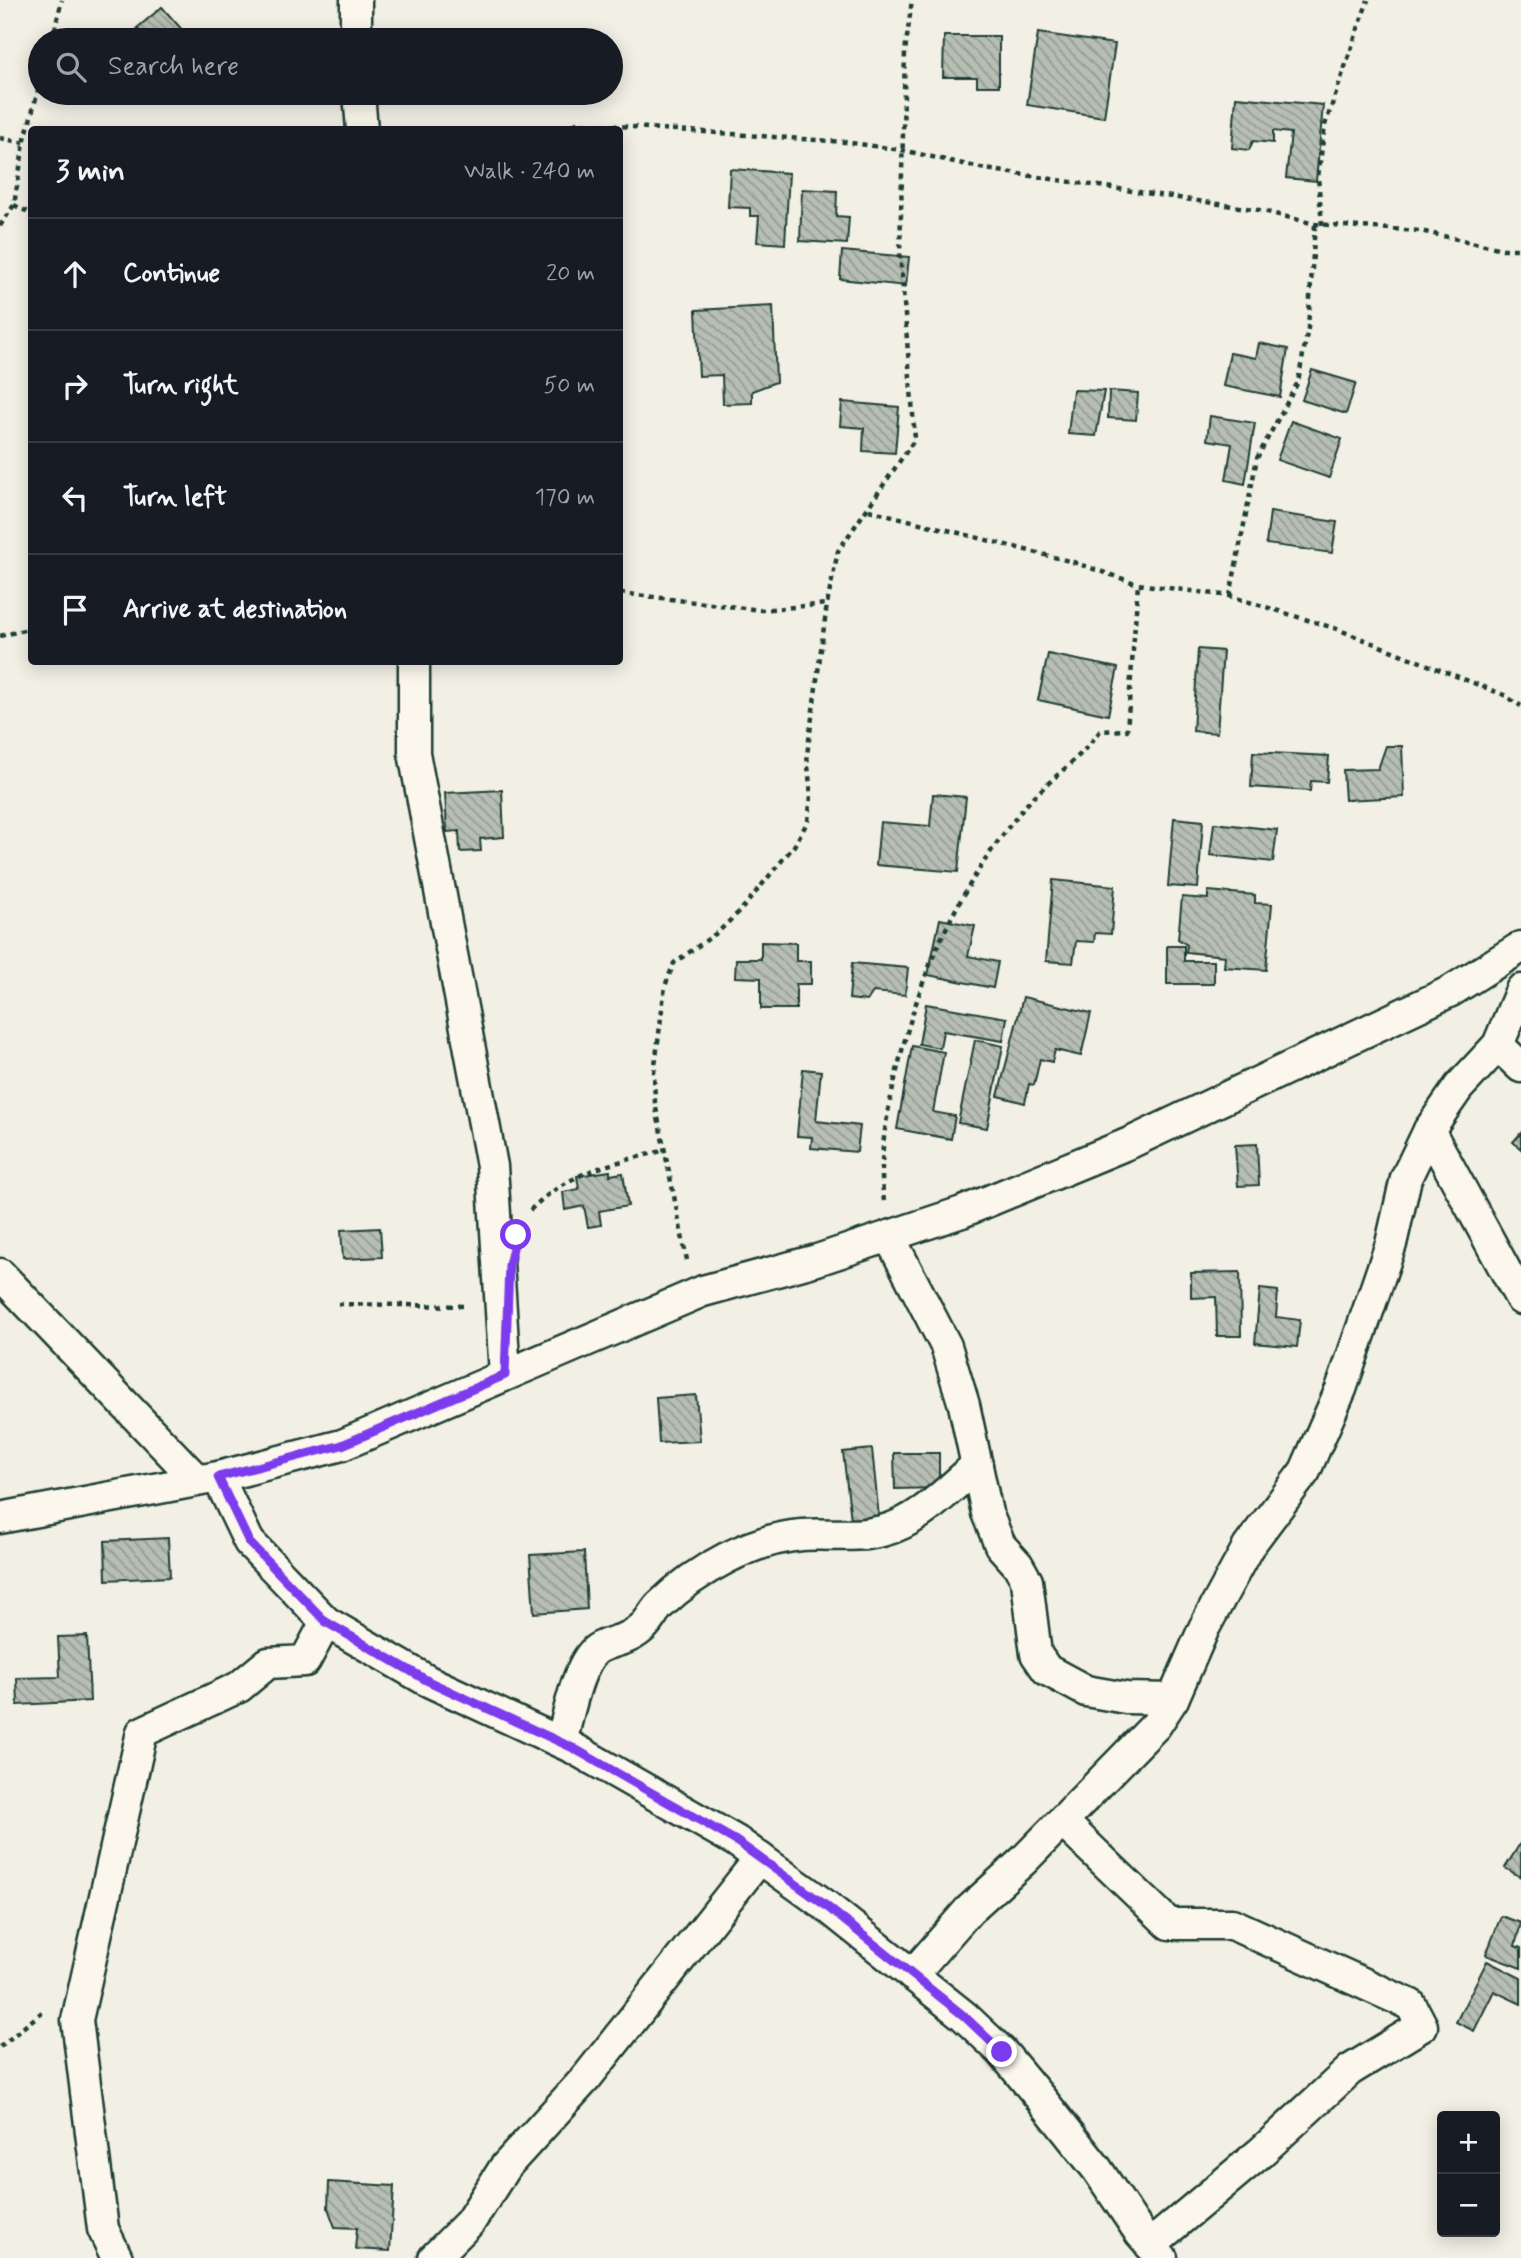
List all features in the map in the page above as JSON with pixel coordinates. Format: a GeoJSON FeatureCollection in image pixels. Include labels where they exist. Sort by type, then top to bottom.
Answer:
{"type":"FeatureCollection","features":[{"type":"Feature","properties":{"kind":"street"},"geometry":{"type":"LineString","coordinates":[[356,0],[356,28]]}},
{"type":"Feature","properties":{"kind":"street"},"geometry":{"type":"LineString","coordinates":[[360,105],[362,126]]}},
{"type":"Feature","properties":{"kind":"street"},"geometry":{"type":"LineString","coordinates":[[414,665],[414,754],[492,1166],[505,1375]]}},
{"type":"Feature","properties":{"kind":"street"},"geometry":{"type":"LineString","coordinates":[[0,1518],[207,1478],[342,1445],[694,1295],[889,1237],[962,1212],[1181,1120],[1451,991],[1521,947]]}},
{"type":"Feature","properties":{"kind":"street"},"geometry":{"type":"LineString","coordinates":[[912,1975],[969,1910],[1063,1822],[1156,1725],[1173,1699],[1204,1628],[1248,1547],[1305,1471],[1322,1435],[1341,1389],[1391,1244],[1406,1178],[1429,1130],[1459,1087],[1498,1045],[1521,990]]}},
{"type":"Feature","properties":{"kind":"street"},"geometry":{"type":"LineString","coordinates":[[1498,1045],[1521,1067]]}},
{"type":"Feature","properties":{"kind":"street"},"geometry":{"type":"LineString","coordinates":[[1429,1130],[1521,1299]]}},
{"type":"Feature","properties":{"kind":"street"},"geometry":{"type":"LineString","coordinates":[[889,1237],[946,1346],[964,1405],[991,1524],[1000,1545],[1018,1565],[1027,1581],[1036,1654],[1046,1670],[1086,1691],[1126,1698],[1173,1699]]}},
{"type":"Feature","properties":{"kind":"street"},"geometry":{"type":"LineString","coordinates":[[0,1273],[207,1478],[249,1542],[326,1622],[428,1681],[561,1742],[736,1841],[825,1905],[964,2016],[1002,2052],[1097,2168],[1156,2251],[1350,2070],[1422,2026],[1411,2005],[1232,1924],[1169,1924],[1063,1822]]}},
{"type":"Feature","properties":{"kind":"street"},"geometry":{"type":"LineString","coordinates":[[561,1742],[583,1664],[597,1649],[628,1639],[660,1605],[714,1567],[752,1547],[800,1535],[847,1536],[883,1531],[918,1515],[977,1465]]}},
{"type":"Feature","properties":{"kind":"street"},"geometry":{"type":"LineString","coordinates":[[117,2258],[103,2229],[78,2020],[142,1732],[239,1687],[268,1662],[305,1661],[326,1622]]}},
{"type":"Feature","properties":{"kind":"street"},"geometry":{"type":"LineString","coordinates":[[434,2258],[470,2222],[505,2166],[587,2077],[760,1858]]}},
{"type":"Feature","properties":{"kind":"path"},"geometry":{"type":"LineString","coordinates":[[55,28],[62,0]]}},
{"type":"Feature","properties":{"kind":"path"},"geometry":{"type":"LineString","coordinates":[[694,1295],[654,1103],[654,1073],[666,986],[674,963],[718,932],[741,910],[794,846],[808,821],[811,796],[807,755],[827,604],[838,551],[869,510],[915,439],[900,253],[904,198],[902,150],[905,52],[912,0]]}},
{"type":"Feature","properties":{"kind":"path"},"geometry":{"type":"LineString","coordinates":[[1230,596],[1257,458],[1298,383],[1308,328],[1318,225],[1318,177],[1325,125],[1368,0]]}},
{"type":"Feature","properties":{"kind":"path"},"geometry":{"type":"LineString","coordinates":[[0,226],[14,205],[23,143],[34,105]]}},
{"type":"Feature","properties":{"kind":"path"},"geometry":{"type":"LineString","coordinates":[[571,126],[577,123],[619,126]]}},
{"type":"Feature","properties":{"kind":"path"},"geometry":{"type":"LineString","coordinates":[[623,126],[845,142],[902,150],[985,169],[1259,210],[1318,225],[1420,232],[1503,249],[1521,249]]}},
{"type":"Feature","properties":{"kind":"path"},"geometry":{"type":"LineString","coordinates":[[0,138],[23,143]]}},
{"type":"Feature","properties":{"kind":"path"},"geometry":{"type":"LineString","coordinates":[[14,205],[28,212]]}},
{"type":"Feature","properties":{"kind":"path"},"geometry":{"type":"LineString","coordinates":[[869,510],[1073,562],[1138,584],[1230,596],[1337,629],[1504,695],[1521,706]]}},
{"type":"Feature","properties":{"kind":"path"},"geometry":{"type":"LineString","coordinates":[[889,1237],[881,1177],[883,1130],[906,1032],[932,954],[978,866],[1025,807],[1083,755],[1100,731],[1127,730],[1138,584]]}},
{"type":"Feature","properties":{"kind":"path"},"geometry":{"type":"LineString","coordinates":[[623,593],[761,610],[827,604]]}},
{"type":"Feature","properties":{"kind":"path"},"geometry":{"type":"LineString","coordinates":[[0,636],[28,629]]}},
{"type":"Feature","properties":{"kind":"path"},"geometry":{"type":"LineString","coordinates":[[525,1218],[530,1210],[558,1186],[584,1171],[662,1151]]}},
{"type":"Feature","properties":{"kind":"path"},"geometry":{"type":"LineString","coordinates":[[338,1304],[439,1307],[474,1306],[500,1300]]}},
{"type":"Feature","properties":{"kind":"building"},"geometry":{"type":"Polygon","coordinates":[[[162,7],[180,28],[137,28],[162,7]]]}},
{"type":"Feature","properties":{"kind":"building"},"geometry":{"type":"Polygon","coordinates":[[[1038,33],[1115,44],[1104,117],[1027,105],[1038,33]]]}},
{"type":"Feature","properties":{"kind":"building"},"geometry":{"type":"Polygon","coordinates":[[[944,36],[999,36],[999,86],[977,86],[977,77],[943,77],[944,36]]]}},
{"type":"Feature","properties":{"kind":"building"},"geometry":{"type":"Polygon","coordinates":[[[1236,97],[1323,105],[1316,181],[1286,178],[1291,133],[1273,131],[1273,143],[1253,141],[1249,150],[1232,148],[1236,97]]]}},
{"type":"Feature","properties":{"kind":"building"},"geometry":{"type":"Polygon","coordinates":[[[730,169],[789,173],[785,244],[757,242],[759,216],[750,216],[750,208],[728,207],[730,169]]]}},
{"type":"Feature","properties":{"kind":"building"},"geometry":{"type":"Polygon","coordinates":[[[802,189],[837,191],[836,216],[849,217],[847,244],[800,241],[802,189]]]}},
{"type":"Feature","properties":{"kind":"building"},"geometry":{"type":"Polygon","coordinates":[[[842,251],[909,257],[906,286],[840,279],[842,251]]]}},
{"type":"Feature","properties":{"kind":"building"},"geometry":{"type":"Polygon","coordinates":[[[773,306],[776,382],[752,391],[752,403],[723,404],[722,375],[699,376],[696,310],[773,306]]]}},
{"type":"Feature","properties":{"kind":"building"},"geometry":{"type":"Polygon","coordinates":[[[1259,343],[1288,349],[1280,397],[1223,386],[1230,353],[1256,358],[1259,343]]]}},
{"type":"Feature","properties":{"kind":"building"},"geometry":{"type":"Polygon","coordinates":[[[1312,370],[1356,383],[1346,414],[1302,400],[1312,370]]]}},
{"type":"Feature","properties":{"kind":"building"},"geometry":{"type":"Polygon","coordinates":[[[1073,390],[1104,391],[1096,436],[1068,434],[1073,390]]]}},
{"type":"Feature","properties":{"kind":"building"},"geometry":{"type":"Polygon","coordinates":[[[1109,391],[1138,393],[1136,420],[1108,418],[1109,391]]]}},
{"type":"Feature","properties":{"kind":"building"},"geometry":{"type":"Polygon","coordinates":[[[842,402],[899,407],[895,453],[863,451],[864,428],[840,426],[842,402]]]}},
{"type":"Feature","properties":{"kind":"building"},"geometry":{"type":"Polygon","coordinates":[[[1210,416],[1255,423],[1245,484],[1226,480],[1232,444],[1207,440],[1210,416]]]}},
{"type":"Feature","properties":{"kind":"building"},"geometry":{"type":"Polygon","coordinates":[[[1291,421],[1342,439],[1329,478],[1277,460],[1291,421]]]}},
{"type":"Feature","properties":{"kind":"building"},"geometry":{"type":"Polygon","coordinates":[[[1270,512],[1337,522],[1332,553],[1266,544],[1270,512]]]}},
{"type":"Feature","properties":{"kind":"building"},"geometry":{"type":"Polygon","coordinates":[[[1198,649],[1223,651],[1217,733],[1193,731],[1198,649]]]}},
{"type":"Feature","properties":{"kind":"building"},"geometry":{"type":"Polygon","coordinates":[[[1048,654],[1118,668],[1108,715],[1038,700],[1048,654]]]}},
{"type":"Feature","properties":{"kind":"building"},"geometry":{"type":"Polygon","coordinates":[[[1386,746],[1402,746],[1404,797],[1345,800],[1343,770],[1378,769],[1386,746]]]}},
{"type":"Feature","properties":{"kind":"building"},"geometry":{"type":"Polygon","coordinates":[[[1253,752],[1329,756],[1327,782],[1311,781],[1310,791],[1251,787],[1253,752]]]}},
{"type":"Feature","properties":{"kind":"building"},"geometry":{"type":"Polygon","coordinates":[[[502,790],[504,837],[480,839],[481,851],[460,852],[459,831],[447,832],[445,793],[502,790]]]}},
{"type":"Feature","properties":{"kind":"building"},"geometry":{"type":"Polygon","coordinates":[[[933,794],[966,797],[958,872],[876,865],[880,822],[930,826],[933,794]]]}},
{"type":"Feature","properties":{"kind":"building"},"geometry":{"type":"Polygon","coordinates":[[[1174,818],[1203,821],[1198,888],[1168,886],[1174,818]]]}},
{"type":"Feature","properties":{"kind":"building"},"geometry":{"type":"Polygon","coordinates":[[[1214,823],[1277,830],[1273,862],[1210,855],[1214,823]]]}},
{"type":"Feature","properties":{"kind":"building"},"geometry":{"type":"Polygon","coordinates":[[[1053,880],[1115,886],[1111,934],[1095,933],[1094,942],[1076,941],[1073,963],[1046,961],[1053,880]]]}},
{"type":"Feature","properties":{"kind":"building"},"geometry":{"type":"Polygon","coordinates":[[[1208,891],[1255,895],[1255,903],[1272,904],[1266,970],[1224,967],[1225,956],[1186,952],[1187,945],[1178,939],[1182,897],[1208,899],[1208,891]]]}},
{"type":"Feature","properties":{"kind":"building"},"geometry":{"type":"Polygon","coordinates":[[[940,919],[975,926],[968,956],[998,962],[993,988],[928,975],[940,919]]]}},
{"type":"Feature","properties":{"kind":"building"},"geometry":{"type":"Polygon","coordinates":[[[761,942],[796,943],[796,961],[811,961],[811,984],[796,984],[796,1009],[761,1009],[761,978],[735,977],[736,959],[761,959],[761,942]]]}},
{"type":"Feature","properties":{"kind":"building"},"geometry":{"type":"Polygon","coordinates":[[[1167,946],[1184,946],[1184,961],[1214,961],[1214,984],[1167,984],[1167,946]]]}},
{"type":"Feature","properties":{"kind":"building"},"geometry":{"type":"Polygon","coordinates":[[[852,963],[908,968],[905,995],[873,992],[867,1001],[849,999],[852,963]]]}},
{"type":"Feature","properties":{"kind":"building"},"geometry":{"type":"Polygon","coordinates":[[[1023,997],[1091,1013],[1081,1056],[1055,1050],[1052,1062],[1040,1059],[1034,1085],[1029,1084],[1025,1103],[998,1096],[1023,997]]]}},
{"type":"Feature","properties":{"kind":"building"},"geometry":{"type":"Polygon","coordinates":[[[926,1004],[1007,1018],[1003,1041],[943,1031],[940,1048],[919,1044],[926,1004]]]}},
{"type":"Feature","properties":{"kind":"building"},"geometry":{"type":"Polygon","coordinates":[[[975,1040],[1003,1046],[987,1128],[958,1123],[975,1040]]]}},
{"type":"Feature","properties":{"kind":"building"},"geometry":{"type":"Polygon","coordinates":[[[912,1046],[944,1052],[933,1112],[955,1116],[951,1139],[897,1129],[912,1046]]]}},
{"type":"Feature","properties":{"kind":"building"},"geometry":{"type":"Polygon","coordinates":[[[803,1069],[821,1071],[816,1121],[860,1126],[857,1152],[811,1148],[812,1137],[797,1136],[803,1069]]]}},
{"type":"Feature","properties":{"kind":"building"},"geometry":{"type":"Polygon","coordinates":[[[1521,1133],[1521,1149],[1513,1142],[1521,1133]]]}},
{"type":"Feature","properties":{"kind":"building"},"geometry":{"type":"Polygon","coordinates":[[[1257,1144],[1259,1185],[1238,1186],[1235,1145],[1257,1144]]]}},
{"type":"Feature","properties":{"kind":"building"},"geometry":{"type":"Polygon","coordinates":[[[610,1171],[610,1175],[623,1173],[628,1206],[599,1211],[601,1225],[588,1227],[584,1206],[565,1210],[563,1192],[579,1189],[577,1176],[610,1171]]]}},
{"type":"Feature","properties":{"kind":"building"},"geometry":{"type":"Polygon","coordinates":[[[380,1228],[382,1257],[343,1259],[341,1230],[380,1228]]]}},
{"type":"Feature","properties":{"kind":"building"},"geometry":{"type":"Polygon","coordinates":[[[1240,1272],[1241,1336],[1217,1336],[1216,1297],[1191,1298],[1191,1273],[1240,1272]]]}},
{"type":"Feature","properties":{"kind":"building"},"geometry":{"type":"Polygon","coordinates":[[[1260,1289],[1278,1291],[1276,1317],[1300,1320],[1297,1347],[1255,1343],[1260,1289]]]}},
{"type":"Feature","properties":{"kind":"building"},"geometry":{"type":"Polygon","coordinates":[[[696,1395],[700,1441],[659,1443],[656,1398],[696,1395]]]}},
{"type":"Feature","properties":{"kind":"building"},"geometry":{"type":"Polygon","coordinates":[[[872,1449],[879,1517],[851,1520],[843,1452],[872,1449]]]}},
{"type":"Feature","properties":{"kind":"building"},"geometry":{"type":"Polygon","coordinates":[[[894,1453],[939,1453],[939,1488],[895,1489],[894,1453]]]}},
{"type":"Feature","properties":{"kind":"building"},"geometry":{"type":"Polygon","coordinates":[[[168,1538],[170,1577],[106,1580],[105,1541],[168,1538]]]}},
{"type":"Feature","properties":{"kind":"building"},"geometry":{"type":"Polygon","coordinates":[[[584,1552],[587,1609],[534,1613],[530,1555],[584,1552]]]}},
{"type":"Feature","properties":{"kind":"building"},"geometry":{"type":"Polygon","coordinates":[[[87,1636],[90,1701],[18,1705],[17,1678],[60,1677],[58,1637],[87,1636]]]}},
{"type":"Feature","properties":{"kind":"building"},"geometry":{"type":"Polygon","coordinates":[[[1521,1842],[1521,1877],[1505,1868],[1521,1842]]]}},
{"type":"Feature","properties":{"kind":"building"},"geometry":{"type":"Polygon","coordinates":[[[1501,1916],[1521,1923],[1515,1946],[1521,1948],[1521,1968],[1486,1955],[1501,1916]]]}},
{"type":"Feature","properties":{"kind":"building"},"geometry":{"type":"Polygon","coordinates":[[[1487,1961],[1521,1978],[1521,2004],[1494,1991],[1474,2031],[1456,2022],[1487,1961]]]}},
{"type":"Feature","properties":{"kind":"building"},"geometry":{"type":"Polygon","coordinates":[[[329,2182],[394,2186],[390,2251],[355,2249],[357,2228],[335,2227],[328,2208],[329,2182]]]}},
{"type":"Feature","properties":{"kind":"route"},"geometry":{"type":"LineString","coordinates":[[516,1235],[509,1265],[509,1338],[505,1375],[342,1445],[218,1477],[249,1542],[272,1569],[326,1622],[366,1647],[428,1681],[573,1748],[736,1841],[825,1905],[964,2016],[1002,2052]]}}]}
